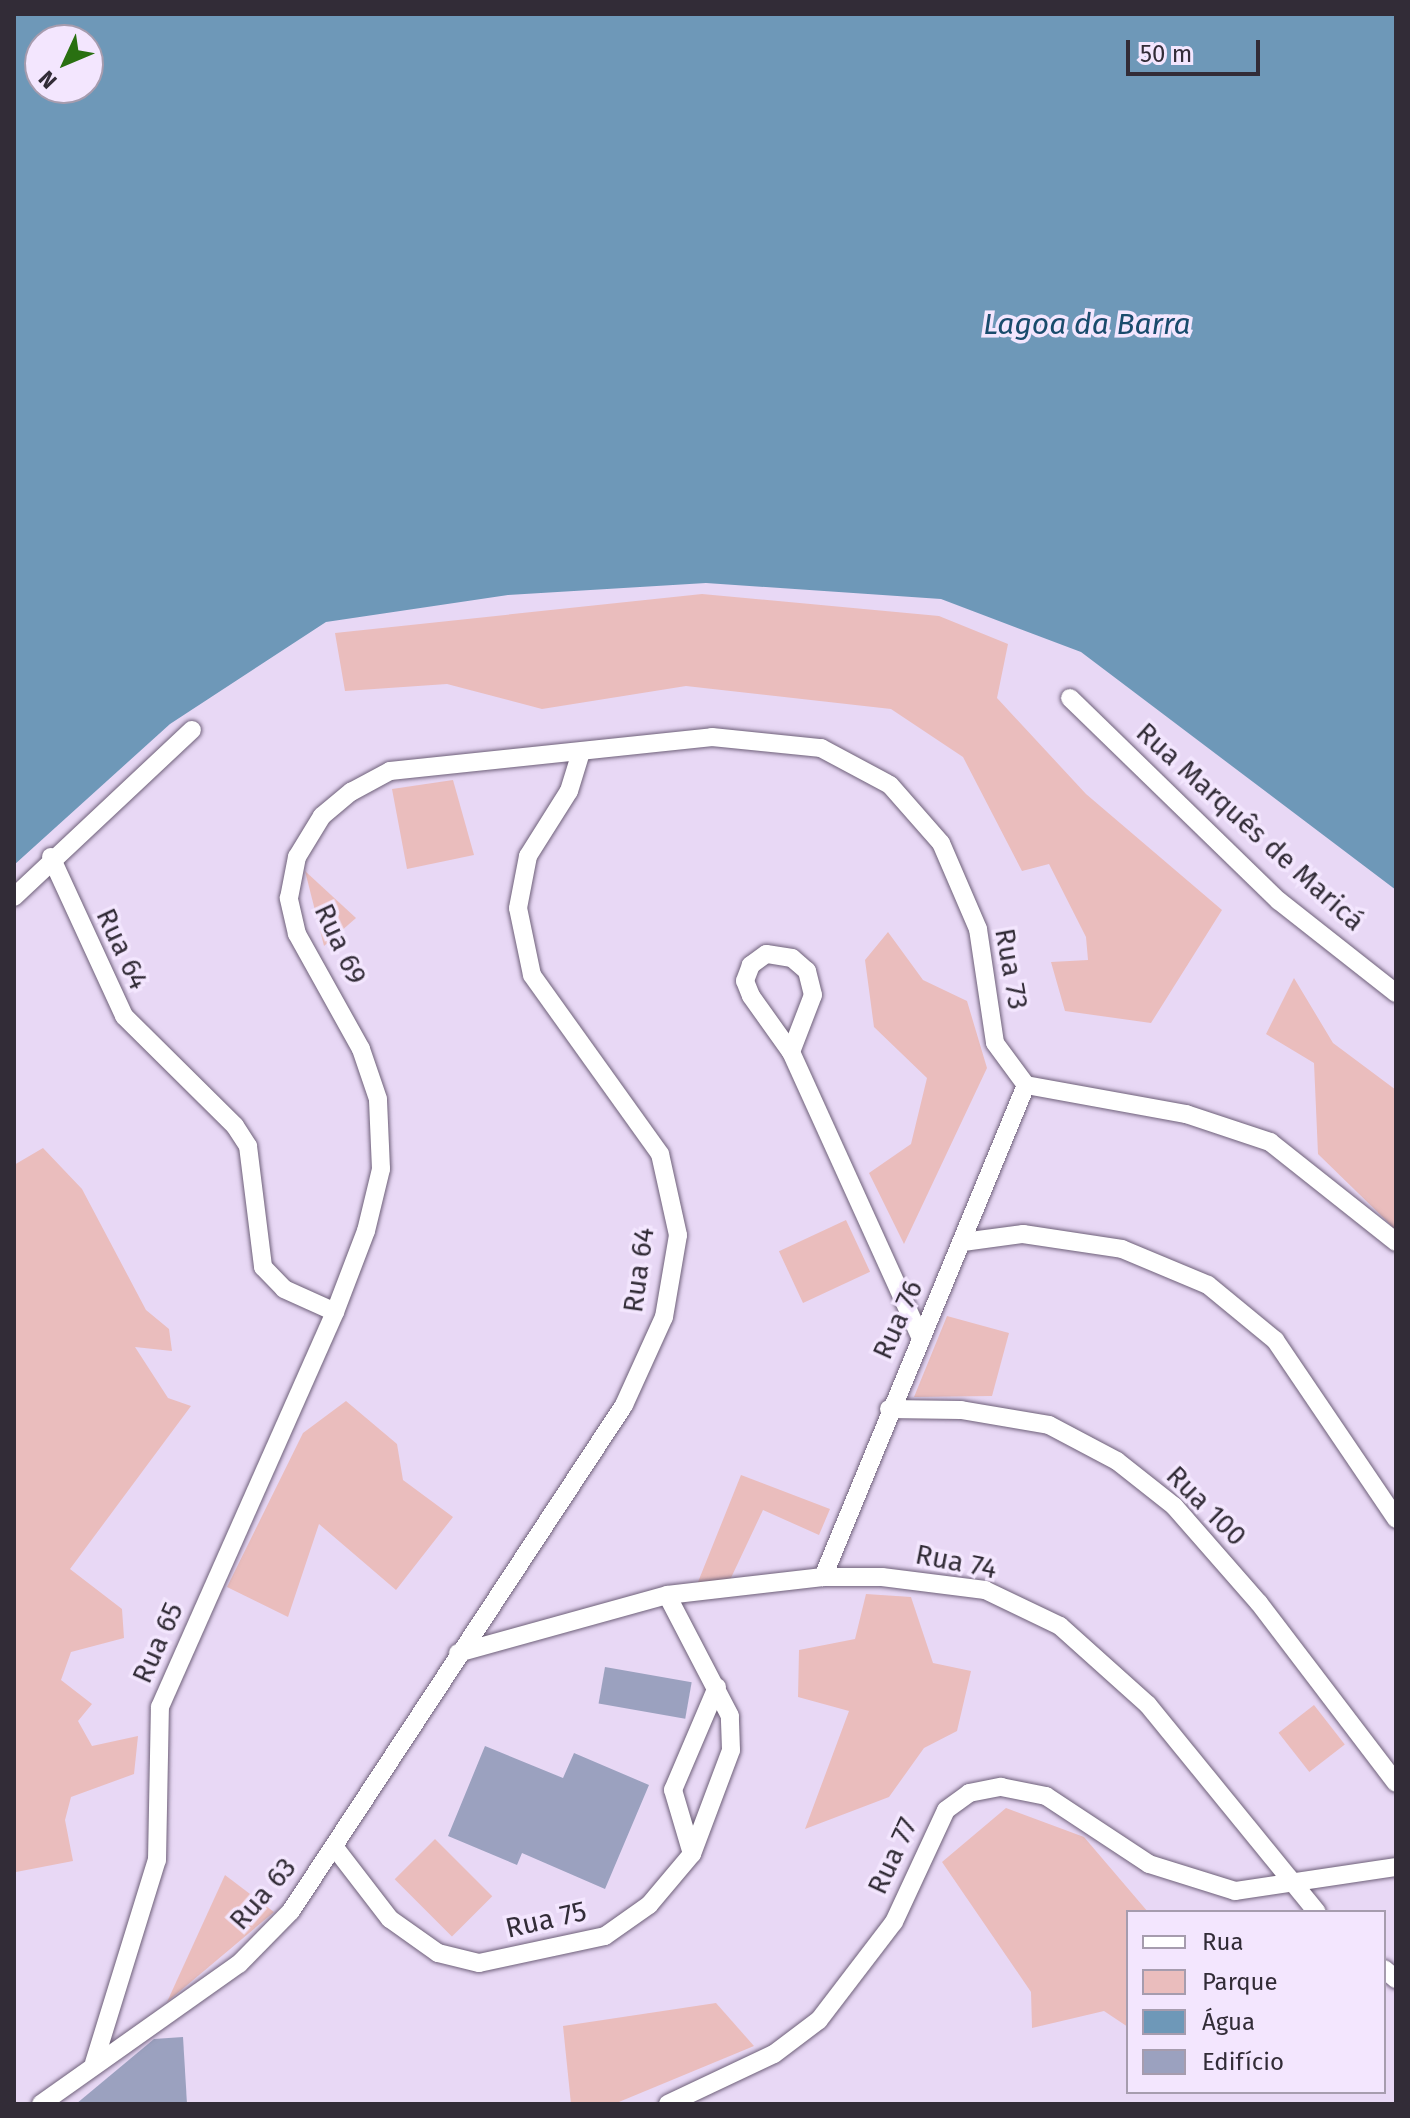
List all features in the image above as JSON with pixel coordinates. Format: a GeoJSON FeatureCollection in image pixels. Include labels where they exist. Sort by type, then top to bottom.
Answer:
{"type":"FeatureCollection","features":[{"type":"Feature","properties":{"kind":"street","name":"Rua Marquês de Maricá"},"geometry":{"type":"LineString","coordinates":[[1070,698],[1269,891],[1396,993]]}},
{"type":"Feature","properties":{"kind":"street"},"geometry":{"type":"LineString","coordinates":[[14,897],[51,857],[192,730]]}},
{"type":"Feature","properties":{"kind":"street","name":"Rua 73"},"geometry":{"type":"LineString","coordinates":[[581,752],[712,737],[821,748],[890,785],[941,843],[978,929],[995,1043],[1026,1085]]}},
{"type":"Feature","properties":{"kind":"street","name":"Rua 64"},"geometry":{"type":"LineString","coordinates":[[458,1653],[624,1405],[664,1317],[678,1235],[660,1154],[532,975],[518,908],[528,856],[569,791],[581,752]]}},
{"type":"Feature","properties":{"kind":"street","name":"Rua 69"},"geometry":{"type":"LineString","coordinates":[[335,1312],[366,1231],[381,1169],[378,1099],[361,1049],[297,934],[289,898],[297,857],[322,816],[390,771],[581,752]]}},
{"type":"Feature","properties":{"kind":"street","name":"Rua 64"},"geometry":{"type":"LineString","coordinates":[[51,857],[124,1016],[235,1126],[248,1146],[263,1267],[284,1289],[335,1312]]}},
{"type":"Feature","properties":{"kind":"street"},"geometry":{"type":"LineString","coordinates":[[791,1052],[813,995],[807,971],[792,958],[766,954],[751,965],[745,981],[791,1052],[921,1339]]}},
{"type":"Feature","properties":{"kind":"street"},"geometry":{"type":"LineString","coordinates":[[1026,1085],[1186,1114],[1270,1142],[1396,1242]]}},
{"type":"Feature","properties":{"kind":"street","name":"Rua 76"},"geometry":{"type":"LineString","coordinates":[[823,1577],[889,1409],[963,1242],[1026,1085]]}},
{"type":"Feature","properties":{"kind":"street"},"geometry":{"type":"LineString","coordinates":[[963,1242],[1023,1234],[1122,1249],[1208,1285],[1275,1340],[1396,1519]]}},
{"type":"Feature","properties":{"kind":"street","name":"Rua 65"},"geometry":{"type":"LineString","coordinates":[[94,2063],[157,1860],[160,1707],[335,1312]]}},
{"type":"Feature","properties":{"kind":"street","name":"Rua 100"},"geometry":{"type":"LineString","coordinates":[[889,1409],[961,1410],[1049,1425],[1117,1461],[1174,1506],[1259,1603],[1396,1783]]}},
{"type":"Feature","properties":{"kind":"street","name":"Rua 74"},"geometry":{"type":"LineString","coordinates":[[458,1653],[667,1595],[823,1577],[882,1577],[985,1590],[1060,1626],[1148,1705],[1315,1910]]}},
{"type":"Feature","properties":{"kind":"street","name":"Rua 75"},"geometry":{"type":"LineString","coordinates":[[336,1849],[390,1919],[438,1953],[479,1963],[605,1936],[649,1905],[692,1854],[731,1750],[730,1716],[667,1595]]}},
{"type":"Feature","properties":{"kind":"street","name":"Rua 63"},"geometry":{"type":"LineString","coordinates":[[41,2104],[94,2063],[239,1964],[291,1911],[336,1849],[458,1653]]}},
{"type":"Feature","properties":{"kind":"street"},"geometry":{"type":"LineString","coordinates":[[692,1854],[673,1790],[717,1687]]}},
{"type":"Feature","properties":{"kind":"street","name":"Rua 77"},"geometry":{"type":"LineString","coordinates":[[668,2104],[774,2054],[819,2020],[894,1922],[946,1810],[969,1793],[1001,1787],[1046,1796],[1185,1881],[1235,1891],[1289,1880],[1396,1867]]}},
{"type":"Feature","properties":{"kind":"street"},"geometry":{"type":"LineString","coordinates":[[53,2104],[63,2088]]}},
{"type":"Feature","properties":{"kind":"green space"},"geometry":{"type":"Polygon","coordinates":[[[702,594],[939,616],[1008,644],[997,698],[1086,794],[1222,910],[1151,1023],[1065,1011],[1051,962],[1088,960],[1086,937],[1049,864],[1022,871],[963,757],[891,709],[686,686],[542,709],[447,684],[345,691],[335,633],[702,594]]]}},
{"type":"Feature","properties":{"kind":"green space"},"geometry":{"type":"Polygon","coordinates":[[[453,780],[474,855],[407,869],[392,789],[453,780]]]}},
{"type":"Feature","properties":{"kind":"green space"},"geometry":{"type":"Polygon","coordinates":[[[305,871],[356,918],[324,946],[305,871]]]}},
{"type":"Feature","properties":{"kind":"green space"},"geometry":{"type":"Polygon","coordinates":[[[888,932],[923,980],[967,1001],[987,1068],[904,1244],[869,1173],[911,1144],[927,1078],[874,1027],[865,960],[888,932]]]}},
{"type":"Feature","properties":{"kind":"green space"},"geometry":{"type":"Polygon","coordinates":[[[1294,978],[1333,1043],[1396,1090],[1396,1230],[1318,1154],[1314,1063],[1266,1034],[1294,978]]]}},
{"type":"Feature","properties":{"kind":"green space"},"geometry":{"type":"Polygon","coordinates":[[[43,1148],[82,1189],[146,1310],[169,1329],[172,1351],[135,1347],[168,1398],[191,1406],[70,1569],[122,1609],[124,1638],[71,1652],[61,1680],[92,1704],[78,1721],[92,1746],[138,1736],[134,1774],[71,1797],[65,1820],[73,1861],[16,1872],[14,1165],[43,1148]]]}},
{"type":"Feature","properties":{"kind":"green space"},"geometry":{"type":"Polygon","coordinates":[[[846,1220],[870,1272],[803,1303],[779,1251],[846,1220]]]}},
{"type":"Feature","properties":{"kind":"green space"},"geometry":{"type":"Polygon","coordinates":[[[947,1316],[1009,1333],[992,1396],[914,1397],[947,1316]]]}},
{"type":"Feature","properties":{"kind":"green space"},"geometry":{"type":"Polygon","coordinates":[[[346,1401],[397,1444],[403,1480],[453,1517],[396,1590],[319,1524],[288,1617],[227,1587],[303,1433],[346,1401]]]}},
{"type":"Feature","properties":{"kind":"green space"},"geometry":{"type":"Polygon","coordinates":[[[741,1475],[830,1509],[819,1535],[763,1510],[730,1580],[698,1582],[741,1475]]]}},
{"type":"Feature","properties":{"kind":"green space"},"geometry":{"type":"Polygon","coordinates":[[[866,1594],[911,1597],[933,1663],[971,1671],[957,1731],[924,1748],[889,1797],[805,1829],[849,1711],[798,1697],[799,1650],[855,1639],[866,1594]]]}},
{"type":"Feature","properties":{"kind":"green space"},"geometry":{"type":"Polygon","coordinates":[[[1314,1705],[1345,1744],[1309,1772],[1279,1733],[1314,1705]]]}},
{"type":"Feature","properties":{"kind":"green space"},"geometry":{"type":"Polygon","coordinates":[[[1006,1808],[1084,1837],[1146,1910],[1126,1910],[1126,2026],[1104,2011],[1032,2028],[1031,1992],[942,1862],[1006,1808]]]}},
{"type":"Feature","properties":{"kind":"green space"},"geometry":{"type":"Polygon","coordinates":[[[435,1839],[492,1896],[452,1937],[395,1879],[435,1839]]]}},
{"type":"Feature","properties":{"kind":"green space"},"geometry":{"type":"Polygon","coordinates":[[[225,1875],[274,1912],[167,2002],[225,1875]]]}},
{"type":"Feature","properties":{"kind":"green space"},"geometry":{"type":"Polygon","coordinates":[[[716,2003],[754,2046],[614,2104],[571,2104],[563,2026],[716,2003]]]}},
{"type":"Feature","properties":{"kind":"water","name":"Lagoa da Barra"},"geometry":{"type":"Polygon","coordinates":[[[14,14],[1396,14],[1396,890],[1081,652],[941,599],[706,583],[508,595],[326,622],[170,724],[14,865],[14,14]]]}},
{"type":"Feature","properties":{"kind":"building"},"geometry":{"type":"Polygon","coordinates":[[[605,1667],[692,1682],[685,1719],[599,1703],[605,1667]]]}},
{"type":"Feature","properties":{"kind":"building"},"geometry":{"type":"Polygon","coordinates":[[[485,1746],[563,1778],[574,1753],[649,1785],[605,1889],[522,1853],[517,1865],[448,1836],[485,1746]]]}},
{"type":"Feature","properties":{"kind":"building"},"geometry":{"type":"Polygon","coordinates":[[[183,2037],[187,2104],[76,2104],[154,2039],[183,2037]]]}}]}
